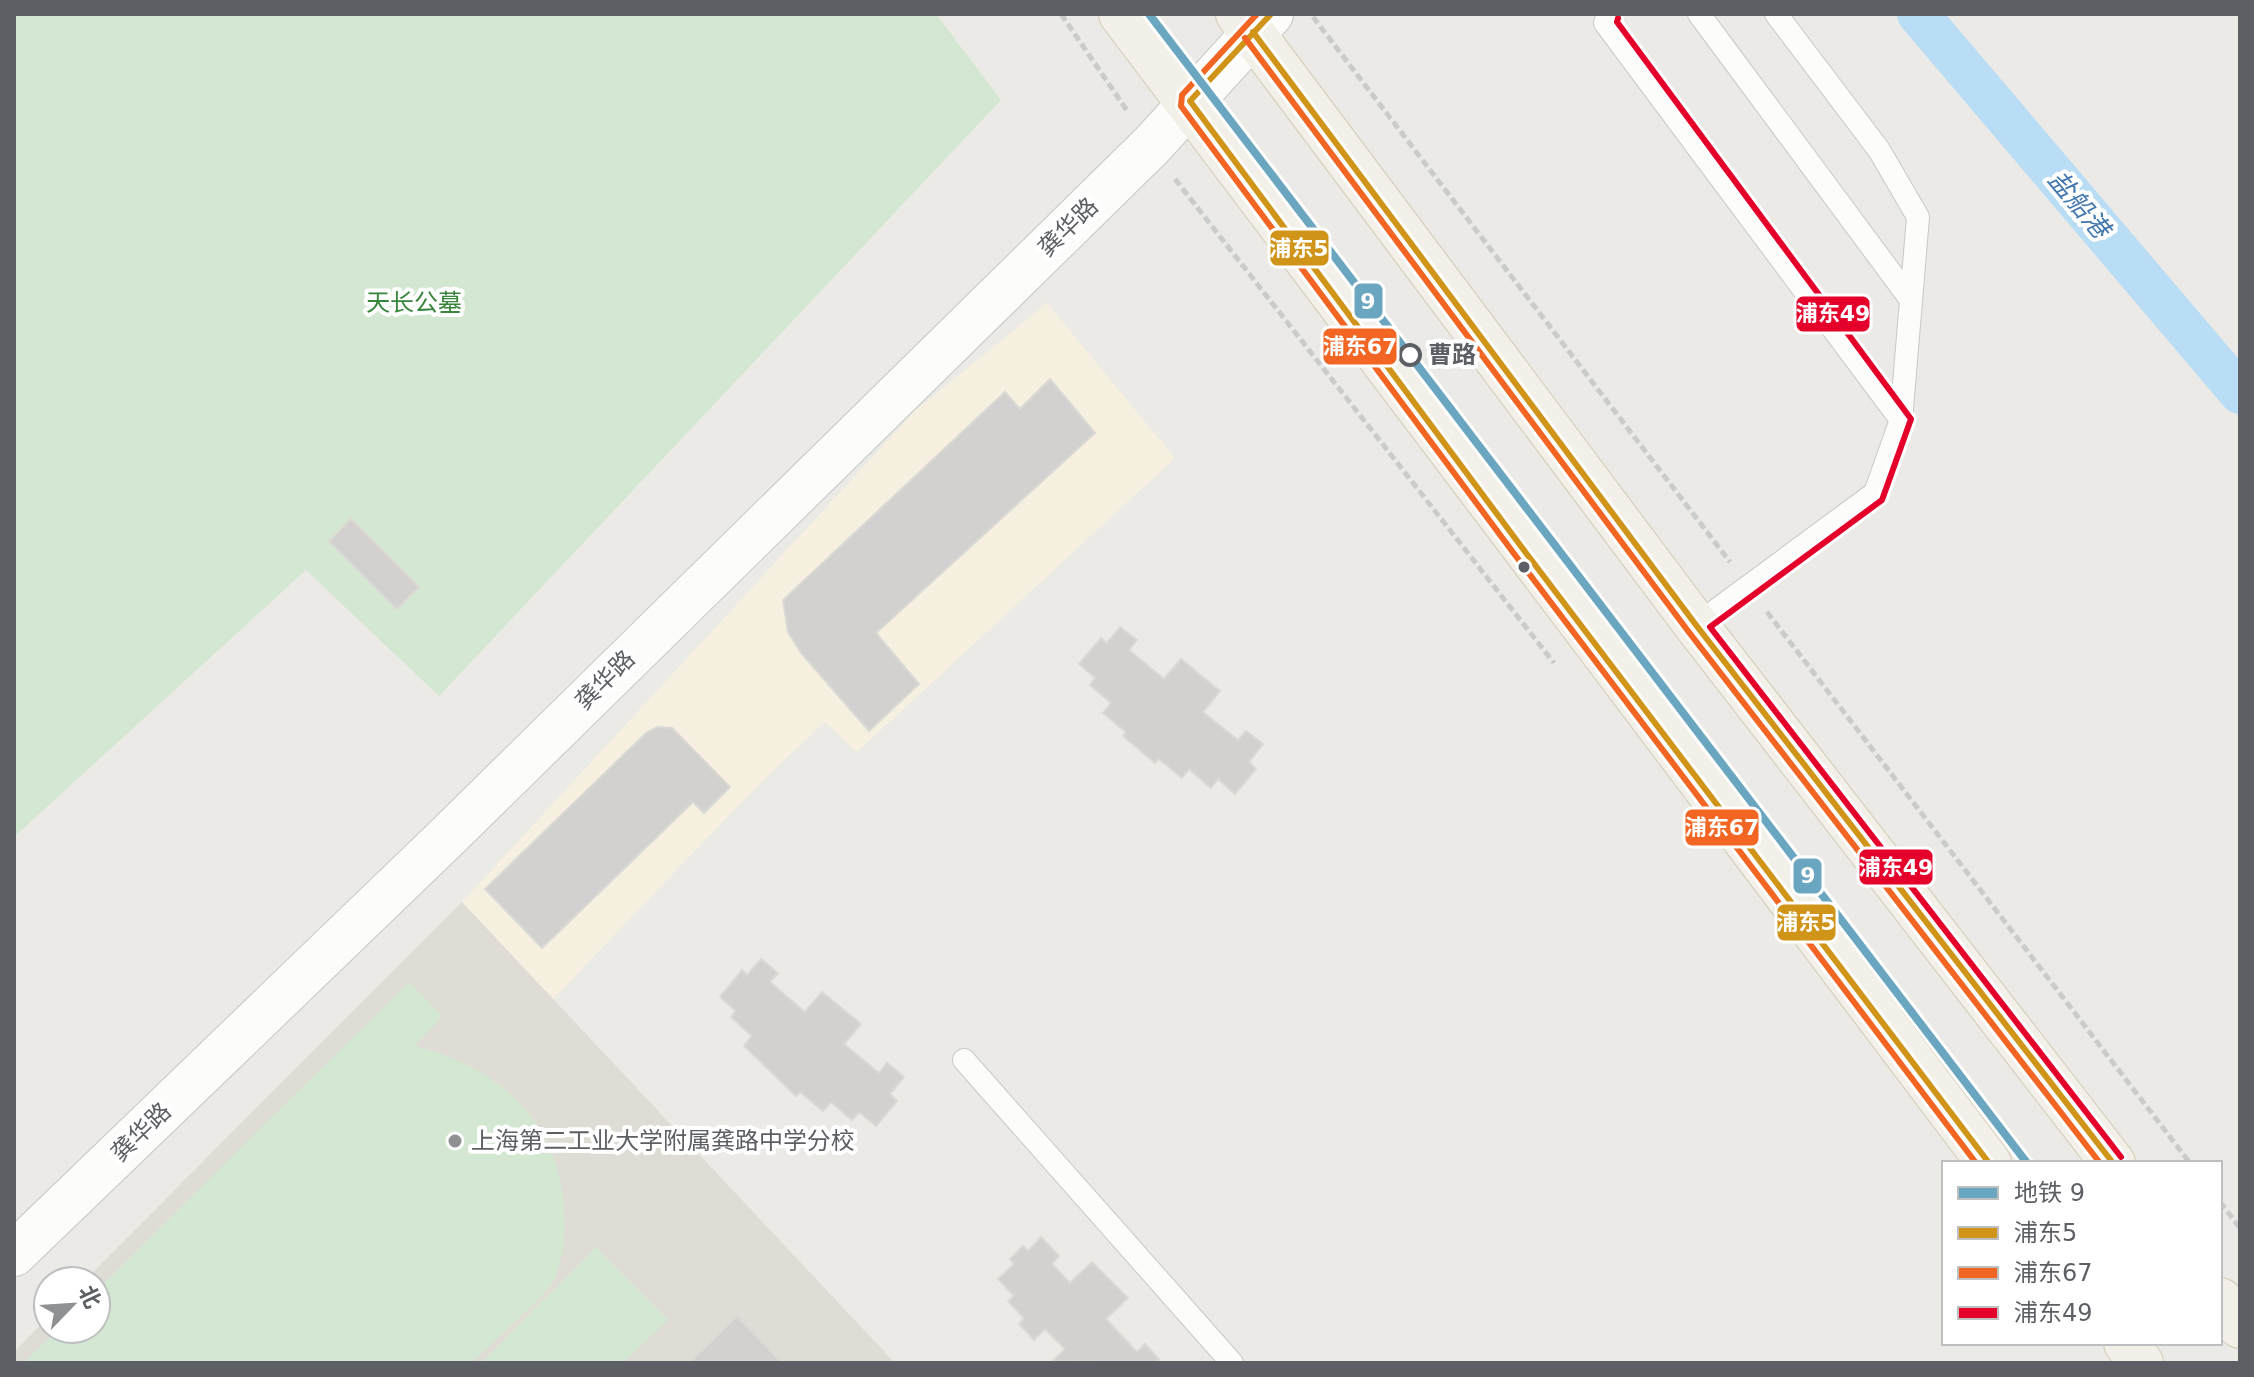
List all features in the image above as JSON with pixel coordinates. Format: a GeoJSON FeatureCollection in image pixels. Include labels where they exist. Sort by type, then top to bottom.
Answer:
{"type":"FeatureCollection","features":[{"type":"Feature","properties":{"kind":"main road"},"geometry":{"type":"LineString","coordinates":[[1121,14],[1190,101],[1526,553],[1987,1161]]}},
{"type":"Feature","properties":{"kind":"main road"},"geometry":{"type":"LineString","coordinates":[[1254,20],[1696,625],[2111,1161]]}},
{"type":"Feature","properties":{"kind":"main road"},"geometry":{"type":"LineString","coordinates":[[2222,1303],[2240,1326]]}},
{"type":"Feature","properties":{"kind":"main road"},"geometry":{"type":"LineString","coordinates":[[2128,1345],[2141,1363]]}},
{"type":"Feature","properties":{"kind":"street","name":"龚华路"},"geometry":{"type":"LineString","coordinates":[[14,1254],[446,838],[1152,145],[1254,20]]}},
{"type":"Feature","properties":{"kind":"lane"},"geometry":{"type":"LineString","coordinates":[[1609,14],[1605,23],[1901,420]]}},
{"type":"Feature","properties":{"kind":"lane"},"geometry":{"type":"LineString","coordinates":[[1699,14],[1911,300]]}},
{"type":"Feature","properties":{"kind":"lane"},"geometry":{"type":"LineString","coordinates":[[1696,625],[1875,493],[1901,420],[1918,217],[1879,150],[1776,14]]}},
{"type":"Feature","properties":{"kind":"lane"},"geometry":{"type":"LineString","coordinates":[[964,1060],[1232,1363]]}},
{"type":"Feature","properties":{"kind":"path"},"geometry":{"type":"LineString","coordinates":[[1061,14],[1199,213],[1561,672]]}},
{"type":"Feature","properties":{"kind":"path"},"geometry":{"type":"LineString","coordinates":[[2222,1205],[2240,1228]]}},
{"type":"Feature","properties":{"kind":"shaded area"},"geometry":{"type":"Polygon","coordinates":[[[1047,303],[1175,458],[857,752],[825,722],[763,780],[552,1000],[462,902],[915,411],[1047,303]]]}},
{"type":"Feature","properties":{"kind":"shaded area","name":"上海第二工业大学附属龚路中学分校"},"geometry":{"type":"Polygon","coordinates":[[[462,902],[895,1363],[14,1363],[14,1352],[32,1333],[32,1345],[112,1345],[112,1265],[100,1265],[462,902]]]}},
{"type":"Feature","properties":{"kind":"green space","name":"天长公墓"},"geometry":{"type":"Polygon","coordinates":[[[14,14],[936,14],[1001,100],[439,696],[306,570],[14,837],[14,14]]]}},
{"type":"Feature","properties":{"kind":"green space"},"geometry":{"type":"Polygon","coordinates":[[[409,982],[442,1016],[415,1046],[445,1055],[472,1068],[497,1083],[518,1102],[536,1123],[550,1149],[559,1177],[565,1227],[560,1264],[553,1281],[528,1310],[471,1363],[23,1363],[42,1345],[112,1345],[112,1275],[409,982]]]}},
{"type":"Feature","properties":{"kind":"green space"},"geometry":{"type":"Polygon","coordinates":[[[596,1247],[668,1319],[623,1363],[481,1363],[596,1247]]]}},
{"type":"Feature","properties":{"kind":"building"},"geometry":{"type":"Polygon","coordinates":[[[1050,379],[1095,433],[876,633],[919,684],[869,731],[801,653],[788,632],[783,600],[1005,392],[1020,409],[1050,379]]]}},
{"type":"Feature","properties":{"kind":"building"},"geometry":{"type":"Polygon","coordinates":[[[351,519],[419,587],[397,609],[329,541],[351,519]]]}},
{"type":"Feature","properties":{"kind":"building"},"geometry":{"type":"Polygon","coordinates":[[[1120,627],[1137,640],[1129,650],[1164,679],[1181,659],[1220,691],[1203,712],[1238,740],[1246,731],[1263,744],[1249,762],[1256,769],[1235,794],[1218,779],[1211,788],[1189,769],[1182,778],[1159,759],[1155,763],[1123,736],[1126,732],[1103,713],[1111,703],[1090,685],[1095,678],[1079,664],[1101,638],[1107,643],[1120,627]]]}},
{"type":"Feature","properties":{"kind":"building"},"geometry":{"type":"Polygon","coordinates":[[[657,727],[672,728],[730,787],[704,813],[693,802],[542,948],[485,889],[646,733],[657,727]]]}},
{"type":"Feature","properties":{"kind":"building"},"geometry":{"type":"Polygon","coordinates":[[[761,959],[778,973],[770,982],[805,1012],[822,992],[861,1024],[844,1044],[879,1073],[887,1063],[904,1077],[890,1094],[897,1101],[876,1126],[859,1112],[852,1120],[831,1102],[823,1111],[800,1092],[796,1096],[744,1046],[752,1036],[731,1017],[736,1011],[720,997],[742,970],[747,975],[761,959]]]}},
{"type":"Feature","properties":{"kind":"building"},"geometry":{"type":"Polygon","coordinates":[[[1041,1237],[1059,1256],[1052,1264],[1070,1283],[1092,1262],[1128,1298],[1106,1319],[1137,1352],[1145,1344],[1159,1359],[1155,1363],[1053,1361],[1065,1349],[1045,1329],[1034,1340],[1019,1324],[1024,1318],[1008,1301],[1014,1296],[998,1279],[1014,1264],[1010,1259],[1023,1246],[1028,1251],[1041,1237]]]}},
{"type":"Feature","properties":{"kind":"building"},"geometry":{"type":"Polygon","coordinates":[[[737,1316],[782,1363],[689,1363],[737,1316]]]}},
{"type":"Feature","properties":{"kind":"waterway","name":"盐船港"},"geometry":{"type":"LineString","coordinates":[[1918,14],[2240,393]]}},
{"type":"Feature","properties":{"kind":"metro line","name":"9"},"geometry":{"type":"LineString","coordinates":[[1149,14],[2025,1161]]}},
{"type":"Feature","properties":{"kind":"transit line","name":"浦东67"},"geometry":{"type":"LineString","coordinates":[[1257,14],[1182,95],[1181,106],[1518,559],[1974,1161]]}},
{"type":"Feature","properties":{"kind":"transit line","name":"浦东5"},"geometry":{"type":"LineString","coordinates":[[1271,14],[1190,101],[1526,553],[1987,1161]]}},
{"type":"Feature","properties":{"kind":"transit line","name":"浦东49"},"geometry":{"type":"LineString","coordinates":[[1618,18],[1617,22],[1911,419],[1882,500],[1710,627],[2121,1157]]}},
{"type":"Feature","properties":{"kind":"transit line","name":"浦东5"},"geometry":{"type":"LineString","coordinates":[[1253,32],[1696,625],[2111,1161]]}},
{"type":"Feature","properties":{"kind":"transit line","name":"浦东67"},"geometry":{"type":"LineString","coordinates":[[1245,38],[1688,631],[2098,1161]]}},
{"type":"Feature","properties":{"kind":"place","name":"曹路"},"geometry":{"type":"Point","coordinates":[1410,355]}},
{"type":"Feature","properties":{"kind":"place","name":"上海第二工业大学附属龚路中学分校"},"geometry":{"type":"Point","coordinates":[455,1141]}}]}
